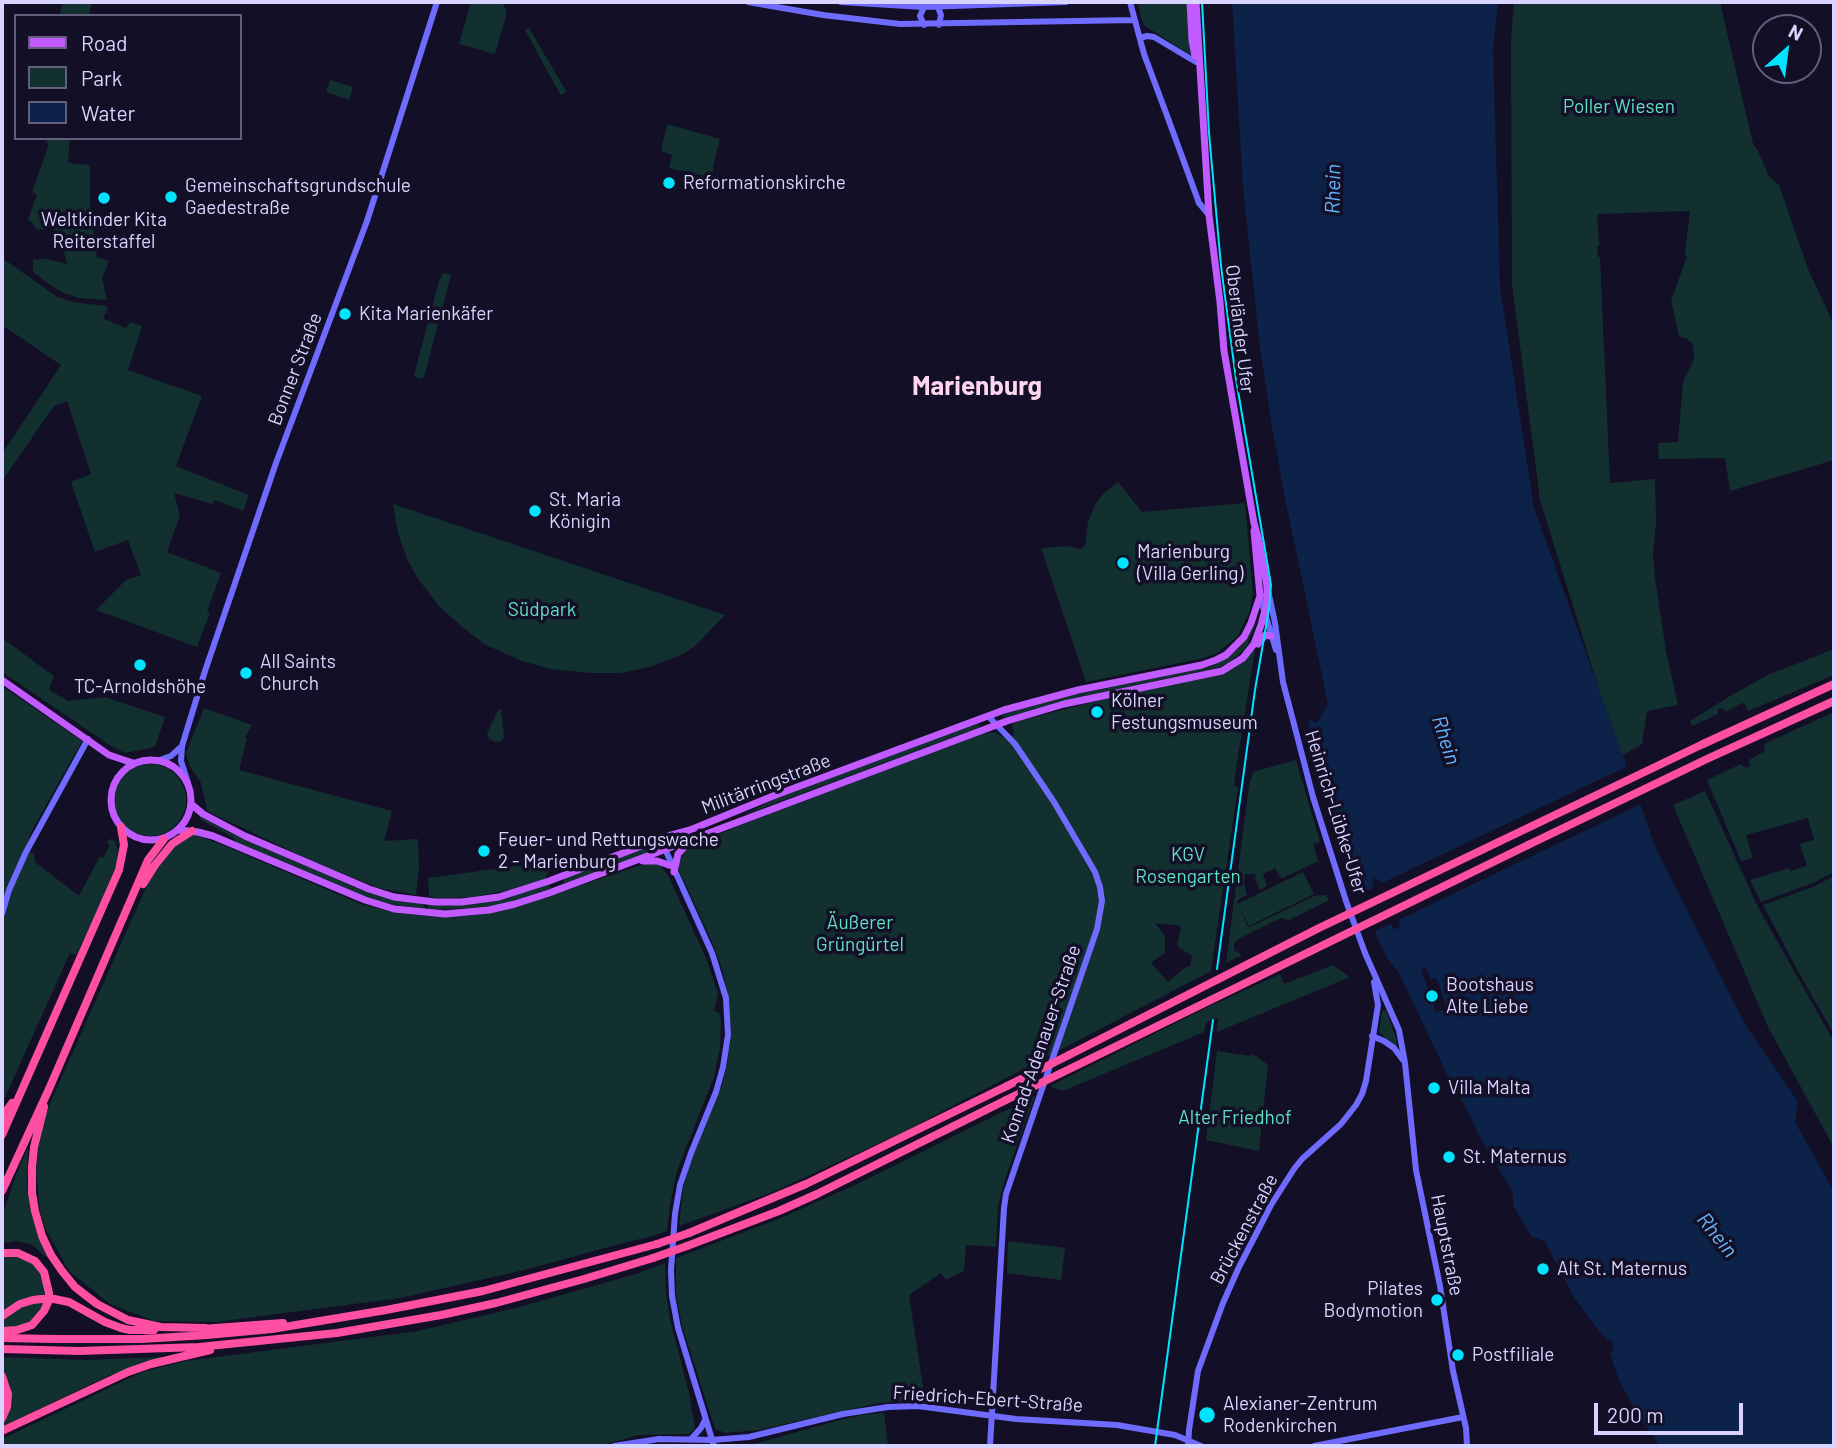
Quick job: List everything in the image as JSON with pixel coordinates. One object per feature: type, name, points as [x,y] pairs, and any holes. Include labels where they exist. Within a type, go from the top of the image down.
[{"type":"highway","points":[[2,1338],[100,1340],[174,1337],[304,1324],[483,1291],[689,1233],[806,1184],[1319,928],[1834,684]]},
{"type":"highway","points":[[3,1349],[138,1350],[327,1334],[442,1315],[546,1289],[687,1246],[817,1194],[1349,931],[1834,701]]},
{"type":"highway","points":[[2,1135],[122,862],[124,845],[121,827]]},
{"type":"highway","points":[[133,897],[172,844],[192,831]]},
{"type":"highway","points":[[2,1198],[3,1188],[148,860],[164,838]]},
{"type":"highway","points":[[2,1117],[22,1086]]},
{"type":"highway","points":[[49,1089],[34,1147],[32,1181],[38,1223],[56,1262],[83,1294],[120,1317],[148,1325],[205,1328]]},
{"type":"highway","points":[[2,1253],[18,1253],[35,1261],[44,1272],[50,1293],[44,1311],[32,1325],[18,1330],[2,1331]]},
{"type":"highway","points":[[2,1316],[20,1304],[54,1299],[69,1302],[105,1322],[131,1330],[268,1323],[304,1324]]},
{"type":"highway","points":[[2,1431],[128,1372],[233,1344]]},
{"type":"highway","points":[[2,1376],[8,1394],[7,1407],[2,1418]]},
{"type":"main road","name":"Bonner Straße","points":[[188,783],[181,761],[182,747],[260,508],[367,220],[437,2]]},
{"type":"main road","points":[[748,2],[900,24],[1135,20]]},
{"type":"main road","points":[[841,2],[924,7],[1066,2]]},
{"type":"main road","points":[[1130,2],[1140,38],[1199,203],[1209,215]]},
{"type":"main road","name":"Oberländer Ufer","points":[[1190,2],[1192,40],[1200,73]]},
{"type":"main road","name":"Oberländer Ufer","points":[[1196,2],[1209,215],[1224,351],[1267,586]]},
{"type":"main road","points":[[924,7],[920,16],[924,25]]},
{"type":"main road","points":[[938,7],[941,15],[939,24]]},
{"type":"main road","points":[[1140,38],[1154,37],[1196,62]]},
{"type":"main road","name":"Militärringstraße","points":[[178,830],[213,836],[365,900],[394,909],[428,913],[466,913],[508,906],[635,861],[773,796],[988,716],[1078,690],[1216,660],[1244,637],[1260,596],[1254,523]]},
{"type":"main road","points":[[1249,651],[1264,612],[1267,586]]},
{"type":"main road","name":"Heinrich-Lübke-Ufer","points":[[1267,586],[1290,713],[1312,797],[1372,972]]},
{"type":"main road","name":"Heinrich-Lübke-Ufer","points":[[1260,596],[1279,658]]},
{"type":"main road","name":"Militärringstraße","points":[[191,804],[214,821],[309,864],[394,897],[462,902],[499,897],[550,881],[668,836],[691,834],[997,725],[1064,704],[1222,671],[1257,645],[1262,637],[1268,634],[1271,636]]},
{"type":"main road","points":[[2,680],[109,755],[116,765],[117,778]]},
{"type":"main road","name":"Konrad-Adenauer-Straße","points":[[988,716],[1015,744],[1080,846],[1097,878],[1102,901],[1097,929],[1006,1194],[990,1446]]},
{"type":"main road","points":[[2,914],[9,890],[26,852],[88,739]]},
{"type":"main road","points":[[157,761],[171,756],[182,747]]},
{"type":"main road","points":[[109,755],[134,763]]},
{"type":"main road","points":[[144,760],[157,761],[176,770],[188,783],[191,804],[187,819],[178,830],[164,838],[149,841],[130,835],[121,827],[114,817],[110,802],[111,791],[124,769],[144,760]]},
{"type":"main road","points":[[673,869],[678,854],[691,834]]},
{"type":"main road","points":[[649,843],[655,843],[664,849],[712,953],[723,986],[727,1018],[722,1074],[682,1176],[676,1204],[671,1270],[680,1336],[713,1443]]},
{"type":"main road","points":[[635,861],[657,860],[673,869]]},
{"type":"main road","name":"Brückenstraße","points":[[1189,1443],[1198,1371],[1239,1267],[1271,1205],[1294,1169],[1341,1124],[1356,1105],[1366,1081],[1378,1005],[1372,972]]},
{"type":"main road","name":"Hauptstraße","points":[[1372,972],[1399,1030],[1416,1166],[1466,1428],[1467,1446]]},
{"type":"main road","points":[[1372,1036],[1394,1048],[1405,1063]]},
{"type":"main road","name":"Friedrich-Ebert-Straße","points":[[614,1446],[645,1440],[691,1439],[727,1443],[843,1414],[888,1407],[918,1406],[1016,1419],[1098,1423],[1154,1431],[1201,1446]]},
{"type":"main road","points":[[1314,1446],[1463,1417]]},
{"type":"main road","points":[[691,1439],[705,1420]]},
{"type":"green space","points":[[62,2],[92,2],[89,14],[60,14]]},
{"type":"green space","points":[[471,2],[502,2],[506,9],[495,54],[459,44]]},
{"type":"green space","points":[[1138,2],[1187,2],[1191,55],[1145,26]]},
{"type":"green space","name":"Poller Wiesen","points":[[1514,2],[1720,2],[1753,144],[1769,176],[1779,185],[1808,269],[1834,325],[1834,460],[1730,491],[1725,458],[1659,459],[1658,443],[1678,442],[1683,382],[1694,359],[1693,344],[1679,336],[1671,300],[1687,257],[1685,253],[1690,211],[1597,214],[1610,483],[1655,479],[1655,578],[1666,651],[1678,705],[1647,711],[1642,744],[1620,757],[1540,500],[1512,284],[1511,41]]},
{"type":"green space","points":[[529,28],[566,91],[564,94],[560,94],[525,30]]},
{"type":"green space","points":[[330,80],[353,87],[349,100],[326,92]]},
{"type":"green space","points":[[667,124],[720,139],[713,166],[714,178],[669,168],[672,155],[661,151]]},
{"type":"green space","points":[[70,140],[68,163],[90,165],[90,210],[97,257],[109,261],[102,278],[107,300],[66,294],[33,272],[33,259],[41,258],[67,264],[63,248],[53,229],[49,225],[44,230],[36,229],[28,219],[37,195],[32,192],[49,144],[46,142]]},
{"type":"green space","points":[[2,258],[56,296],[72,302],[106,306],[108,308],[103,318],[126,328],[130,322],[142,326],[128,370],[202,396],[176,466],[249,495],[243,511],[215,500],[212,504],[174,493],[180,515],[167,552],[221,573],[197,647],[96,610],[126,580],[141,575],[128,540],[95,552],[71,482],[91,474],[67,401],[54,406],[2,481],[2,454],[61,365],[2,325]]},
{"type":"green space","points":[[443,273],[451,275],[424,377],[418,379],[414,375]]},
{"type":"green space","points":[[1118,482],[1142,512],[1245,503],[1253,592],[1250,611],[1237,637],[1217,653],[1086,682],[1041,548],[1082,548],[1096,503]]},
{"type":"green space","name":"Südpark","points":[[393,504],[725,615],[695,646],[681,655],[650,667],[621,673],[591,673],[550,669],[522,661],[486,645],[439,606],[407,559],[398,533]]},
{"type":"green space","points":[[1258,613],[1249,643],[1244,650],[1229,663],[1217,668],[1066,700],[1006,718],[1001,715],[1058,698],[1210,667],[1240,647]]},
{"type":"green space","points":[[2,638],[54,676],[49,690],[68,701],[105,697],[165,717],[155,747],[125,753],[2,672]]},
{"type":"green space","points":[[1834,649],[1834,675],[1748,711],[1742,703],[1726,712],[1720,708],[1718,714],[1692,726],[1690,721],[1768,675]]},
{"type":"green space","name":"Äußerer Grüngürtel","points":[[1255,650],[1235,775],[1234,786],[1238,787],[1211,971],[901,1133],[773,1192],[679,1226],[689,1166],[722,1085],[731,1036],[729,1000],[722,968],[679,870],[679,862],[687,848],[738,826],[982,734],[995,732],[1004,738],[1014,735],[1012,725],[1018,721],[1109,698],[1221,675],[1237,666]],"holes":[[[1155,923],[1181,926],[1177,946],[1192,956],[1190,966],[1168,982],[1151,963],[1165,953],[1165,936]]]},
{"type":"green space","points":[[2,686],[82,741],[31,832],[28,843],[31,853],[34,853],[35,862],[79,896],[100,856],[103,858],[110,845],[108,840],[115,841],[118,851],[116,866],[94,917],[76,955],[70,953],[2,1104]]},
{"type":"green space","points":[[204,708],[252,725],[245,737],[247,739],[239,770],[392,811],[384,841],[418,839],[416,895],[379,888],[312,861],[207,811],[201,783],[189,765],[186,753]]},
{"type":"green space","points":[[499,709],[504,737],[495,742],[489,739],[487,733]]},
{"type":"green space","points":[[1834,712],[1834,872],[1813,883],[1761,902],[1750,880],[1789,868],[1790,871],[1807,866],[1800,844],[1814,840],[1808,818],[1746,835],[1753,858],[1741,861],[1707,780],[1741,764],[1748,767],[1749,760],[1765,751],[1764,744]]},
{"type":"green space","points":[[978,723],[980,727],[741,816],[777,798]]},
{"type":"green space","points":[[1296,760],[1320,842],[1313,844],[1318,861],[1283,878],[1275,868],[1263,874],[1267,886],[1260,890],[1255,879],[1256,874],[1245,874],[1247,895],[1238,900],[1237,904],[1303,872],[1314,894],[1249,926],[1239,907],[1248,927],[1314,896],[1326,895],[1329,900],[1289,920],[1281,918],[1238,939],[1234,950],[1242,955],[1226,963],[1253,772]]},
{"type":"green space","points":[[150,764],[170,770],[180,780],[186,800],[180,820],[170,830],[150,836],[130,830],[120,820],[114,800],[120,780],[130,770]]},
{"type":"green space","points":[[1705,791],[1758,907],[1834,1042],[1834,1145],[1768,1027],[1673,805]]},
{"type":"green space","points":[[200,816],[230,833],[361,890],[423,904],[426,909],[386,904],[371,899],[236,843],[234,838],[199,819]]},
{"type":"green space","points":[[188,835],[197,835],[225,846],[361,904],[395,913],[437,917],[475,915],[514,908],[641,865],[659,864],[668,875],[706,958],[718,993],[714,1011],[719,1013],[721,1020],[720,1048],[714,1077],[677,1171],[667,1231],[524,1270],[400,1298],[216,1322],[154,1321],[110,1304],[69,1271],[45,1228],[40,1211],[36,1172],[40,1131],[148,883],[174,844]]},
{"type":"green space","points":[[655,846],[655,850],[568,882],[563,881],[564,878]]},
{"type":"green space","points":[[547,862],[549,871],[545,879],[505,891],[471,897],[429,896],[428,878]]},
{"type":"green space","points":[[1834,876],[1834,1034],[1763,905]]},
{"type":"green space","points":[[549,884],[551,888],[508,903],[485,907],[429,910],[427,904],[503,899]]},
{"type":"green space","points":[[1333,965],[1350,977],[1217,1032],[1218,1018],[1206,1022],[1204,1032],[1063,1091],[1050,1086],[1280,974],[1284,984]]},
{"type":"green space","points":[[1383,1010],[1386,1010],[1397,1041],[1396,1047],[1379,1032]]},
{"type":"green space","name":"Alter Friedhof","points":[[1217,1051],[1250,1056],[1253,1054],[1268,1065],[1259,1151],[1206,1140]]},
{"type":"green space","points":[[1035,1096],[998,1206],[996,1247],[966,1245],[964,1271],[946,1280],[941,1273],[909,1295],[925,1400],[879,1403],[759,1430],[726,1433],[715,1429],[682,1326],[676,1295],[676,1258],[783,1217],[855,1185]]},
{"type":"green space","points":[[28,1147],[27,1187],[37,1233],[49,1257],[31,1244],[16,1241],[2,1243],[2,1216]]},
{"type":"green space","points":[[1008,1241],[1065,1248],[1061,1280],[1007,1273]]},
{"type":"green space","points":[[2,1256],[20,1257],[31,1262],[44,1279],[46,1296],[2,1312]]},
{"type":"green space","points":[[665,1263],[670,1319],[695,1428],[689,1434],[638,1435],[600,1446],[2,1446],[2,1439],[142,1372],[186,1361],[418,1331],[519,1307],[636,1274]]},
{"type":"green space","points":[[45,1302],[34,1320],[17,1327],[2,1327],[2,1320],[17,1309]]},
{"type":"green space","points":[[2,1357],[85,1360],[161,1357],[108,1376],[2,1427],[11,1402],[10,1384],[2,1370]]},
{"type":"green space","points":[[884,1413],[888,1446],[737,1446],[758,1443],[861,1415]]},
{"type":"water","name":"Rhein","points":[[1232,2],[1498,2],[1493,49],[1500,287],[1534,508],[1657,851],[1745,1024],[1798,1102],[1795,1122],[1834,1192],[1834,1446],[1660,1446],[1639,1417],[1618,1378],[1610,1353],[1614,1349],[1612,1341],[1599,1331],[1573,1296],[1545,1241],[1532,1237],[1513,1205],[1513,1193],[1453,1087],[1399,973],[1377,937],[1325,786],[1308,722],[1310,720],[1317,723],[1328,704],[1272,427],[1259,340],[1243,186]],"holes":[[[1374,878],[1380,881],[1400,923],[1399,929],[1393,928],[1372,884]]]},
{"type":"pier","points":[[1630,765],[1643,803],[1396,921],[1378,885]]},
{"type":"pier","points":[[1377,886],[1394,922],[1372,933],[1358,895]]},
{"type":"pier","points":[[1426,968],[1430,979],[1436,977],[1447,1009],[1436,1012],[1421,969]]},
{"type":"tram line","points":[[1202,2],[1209,133],[1221,266],[1236,379],[1271,585],[1217,969]]},
{"type":"tram line","points":[[1155,1446],[1213,1020]]},
{"type":"place","name":"Reformationskirche","points":[[669,183]]},
{"type":"place","name":"Gemeinschaftsgrundschule Gaedestraße","points":[[171,197]]},
{"type":"place","name":"Weltkinder Kita Reiterstaffel","points":[[104,198]]},
{"type":"place","name":"Kita Marienkäfer","points":[[345,314]]},
{"type":"place","name":"St. Maria Königin","points":[[535,511]]},
{"type":"place","name":"Marienburg (Villa Gerling)","points":[[1123,563]]},
{"type":"place","name":"TC-Arnoldshöhe","points":[[140,665]]},
{"type":"place","name":"All Saints Church","points":[[246,673]]},
{"type":"place","name":"Kölner Festungsmuseum","points":[[1097,712]]},
{"type":"place","name":"Feuer- und Rettungswache 2 - Marienburg","points":[[484,851]]},
{"type":"place","name":"Bootshaus Alte Liebe","points":[[1432,996]]},
{"type":"place","name":"Villa Malta","points":[[1434,1088]]},
{"type":"place","name":"St. Maternus","points":[[1449,1157]]},
{"type":"place","name":"Alt St. Maternus","points":[[1543,1269]]},
{"type":"place","name":"Pilates Bodymotion","points":[[1437,1300]]},
{"type":"place","name":"Postfiliale","points":[[1458,1355]]},
{"type":"place","name":"Alexianer-Zentrum Rodenkirchen","points":[[1207,1415]]},
{"type":"district","name":"Marienburg","points":[[977,386]]},
{"type":"park label","name":"KGV Rosengarten","points":[[1188,866]]}]
